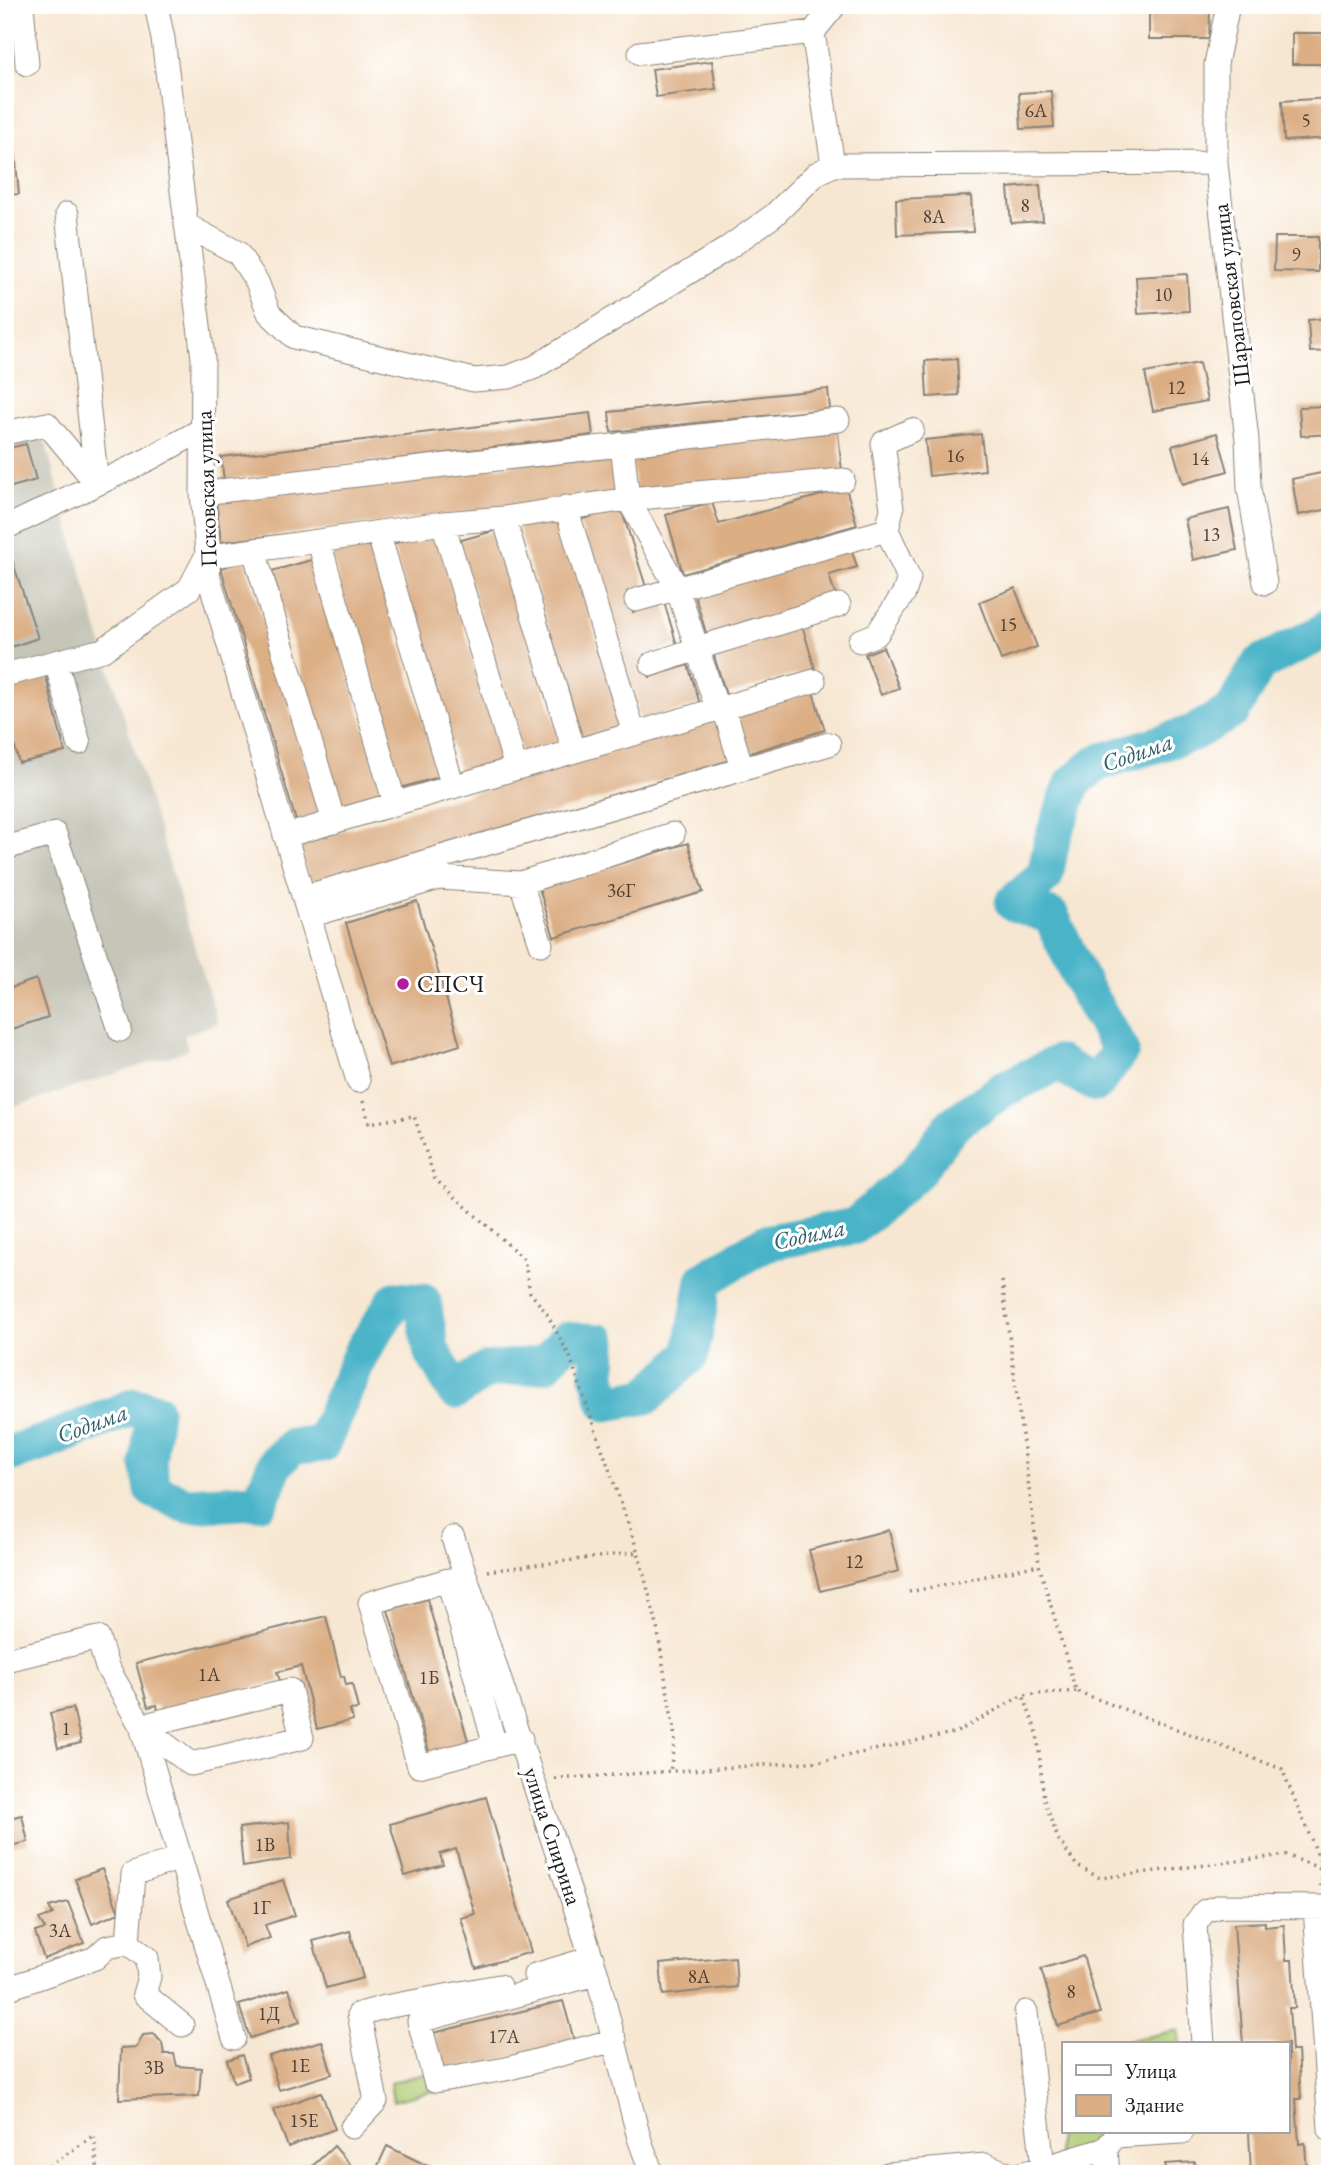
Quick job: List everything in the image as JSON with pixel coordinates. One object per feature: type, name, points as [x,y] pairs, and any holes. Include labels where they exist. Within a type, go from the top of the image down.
[{"type":"street","points":[[22,5],[27,64]]},
{"type":"street","name":"Псковская улица","points":[[156,5],[163,39],[204,358],[202,493],[205,557],[358,1081]]},
{"type":"street","points":[[640,53],[813,32],[835,5]]},
{"type":"street","name":"Шараповская улица","points":[[1228,5],[1216,64],[1216,163],[1247,440],[1249,488],[1265,583]]},
{"type":"street","points":[[813,32],[833,165]]},
{"type":"street","points":[[186,225],[238,253],[257,282],[269,313],[294,337],[474,380],[509,377],[535,367],[725,250],[773,216],[816,174],[833,165],[1216,163]]},
{"type":"street","points":[[67,214],[97,484]]},
{"type":"street","points":[[202,493],[838,420]]},
{"type":"street","points":[[5,433],[47,424],[97,484]]},
{"type":"street","points":[[5,528],[149,459],[204,429]]},
{"type":"street","points":[[860,641],[877,634],[904,593],[908,578],[887,530],[892,509],[883,443],[912,430]]},
{"type":"street","points":[[622,444],[628,499],[677,588],[714,699],[727,718],[742,769]]},
{"type":"street","points":[[8,674],[103,650],[189,589],[205,557],[443,523],[505,518],[628,499],[843,480]]},
{"type":"street","points":[[566,507],[635,734]]},
{"type":"street","points":[[505,518],[574,751]]},
{"type":"street","points":[[443,523],[516,768]]},
{"type":"street","points":[[636,600],[887,530]]},
{"type":"street","points":[[378,532],[453,787]]},
{"type":"street","points":[[319,542],[395,804]]},
{"type":"street","points":[[254,551],[334,822]]},
{"type":"street","points":[[652,664],[839,605]]},
{"type":"street","points":[[56,662],[79,743]]},
{"type":"street","points":[[285,836],[814,681]]},
{"type":"street","points":[[306,906],[829,744]]},
{"type":"street","points":[[5,848],[55,834],[120,1030]]},
{"type":"street","points":[[306,906],[439,878],[521,883],[673,834]]},
{"type":"street","points":[[521,883],[541,944]]},
{"type":"street","name":"улица Спирина","points":[[453,1538],[456,1577],[535,1780],[595,1966],[639,2138],[652,2174]]},
{"type":"street","points":[[495,1745],[456,1577],[370,1603],[419,1766],[521,1739]]},
{"type":"street","points":[[5,1660],[98,1638],[107,1667],[141,1726],[234,2038]]},
{"type":"street","points":[[290,1690],[302,1738],[191,1764],[141,1726],[290,1690]]},
{"type":"street","points":[[128,1942],[132,1874],[180,1858]]},
{"type":"street","points":[[1203,2042],[1195,1924],[1205,1911],[1221,1906],[1322,1907],[1330,2129]]},
{"type":"street","points":[[5,1986],[12,1987],[83,1963],[95,1958],[107,1947],[128,1942]]},
{"type":"street","points":[[128,1942],[147,1958],[149,1977],[144,1994],[182,2025]]},
{"type":"street","points":[[352,2127],[376,2101],[355,2039],[359,2014],[595,1966]]},
{"type":"street","points":[[595,1966],[419,2021],[435,2081],[506,2070],[615,2040]]},
{"type":"street","points":[[1026,2012],[1044,2168]]},
{"type":"street","points":[[1020,2174],[1106,2149],[1115,2136],[1148,2134]]},
{"type":"street","points":[[1106,2149],[1108,2174]]},
{"type":"street","points":[[888,2174],[986,2165],[1008,2174]]},
{"type":"path","points":[[358,1081],[369,1123],[414,1116],[435,1179],[524,1259],[530,1292],[547,1314],[570,1357],[638,1552],[656,1620],[675,1738],[670,1772]]},
{"type":"path","points":[[1002,1280],[1039,1565],[1076,1691]]},
{"type":"path","points":[[456,1577],[638,1552]]},
{"type":"path","points":[[909,1592],[1039,1565]]},
{"type":"path","points":[[535,1780],[823,1760],[944,1735],[967,1727],[1023,1695],[1076,1691],[1282,1769],[1324,1870],[1286,1855],[1100,1878],[1077,1866],[1058,1839],[1044,1800],[1037,1732],[1023,1695]]},
{"type":"path","points":[[38,2174],[94,2135],[98,2174]]},
{"type":"shaded area","points":[[42,431],[96,625],[218,1023],[184,1035],[188,1050],[5,1110],[5,439]]},
{"type":"green space","points":[[1179,2030],[1180,2042],[1121,2042]]},
{"type":"green space","points":[[1062,2066],[1062,2134],[1096,2134],[1096,2139],[1058,2157],[1058,2069]]},
{"type":"green space","points":[[428,2073],[433,2091],[393,2101],[390,2083]]},
{"type":"building","points":[[1149,12],[1210,12],[1209,39],[1149,39]]},
{"type":"building","points":[[1292,33],[1328,33],[1329,64],[1292,64]]},
{"type":"building","points":[[712,61],[716,89],[656,97],[652,69]]},
{"type":"building","points":[[5,69],[19,194],[5,195]]},
{"type":"building","points":[[1051,91],[1054,127],[1021,129],[1019,93]]},
{"type":"building","points":[[1330,98],[1330,138],[1284,141],[1282,101]]},
{"type":"building","points":[[1040,185],[1043,221],[1011,223],[1008,188]]},
{"type":"building","points":[[971,196],[973,232],[897,235],[896,199]]},
{"type":"building","points":[[1275,237],[1318,237],[1318,272],[1274,271]]},
{"type":"building","points":[[1187,274],[1189,311],[1138,314],[1136,277]]},
{"type":"building","points":[[1330,318],[1330,351],[1310,352],[1308,320]]},
{"type":"building","points":[[957,359],[959,395],[927,397],[925,361]]},
{"type":"building","points":[[1199,363],[1207,401],[1153,411],[1145,373]]},
{"type":"building","points":[[828,389],[830,409],[611,432],[609,412]]},
{"type":"building","points":[[1330,406],[1330,434],[1301,436],[1299,407]]},
{"type":"building","points":[[590,413],[593,435],[224,480],[221,457]]},
{"type":"building","points":[[838,432],[842,472],[635,491],[631,451]]},
{"type":"building","points":[[1217,433],[1228,471],[1183,484],[1172,446]]},
{"type":"building","points":[[981,434],[985,470],[929,476],[925,440]]},
{"type":"building","points":[[26,444],[36,480],[5,489],[5,449]]},
{"type":"building","points":[[613,453],[618,494],[221,542],[216,501]]},
{"type":"building","points":[[1326,472],[1330,509],[1298,515],[1292,479]]},
{"type":"building","points":[[846,488],[857,525],[683,574],[666,515],[712,502],[719,524]]},
{"type":"building","points":[[621,508],[646,587],[627,592],[633,612],[664,602],[677,645],[644,655],[650,677],[688,665],[700,704],[641,722],[579,520]]},
{"type":"building","points":[[1229,509],[1237,550],[1193,560],[1185,519]]},
{"type":"building","points":[[558,514],[623,725],[582,737],[518,526]]},
{"type":"building","points":[[497,530],[561,744],[522,756],[458,541]]},
{"type":"building","points":[[435,531],[503,760],[460,773],[392,544]]},
{"type":"building","points":[[369,539],[439,777],[400,788],[330,550]]},
{"type":"building","points":[[850,545],[857,567],[829,575],[836,597],[707,636],[694,593]]},
{"type":"building","points":[[11,557],[38,638],[5,649],[5,559]]},
{"type":"building","points":[[315,559],[384,795],[341,808],[272,571]]},
{"type":"building","points":[[245,561],[321,814],[296,821],[221,568]]},
{"type":"building","points":[[1015,588],[1037,647],[1001,660],[979,602]]},
{"type":"building","points":[[802,625],[815,669],[726,695],[713,652]]},
{"type":"building","points":[[883,647],[899,688],[881,695],[865,654]]},
{"type":"building","points":[[45,673],[65,752],[19,763],[5,709],[5,683]]},
{"type":"building","points":[[813,692],[825,730],[746,754],[735,716]]},
{"type":"building","points":[[719,720],[731,760],[310,884],[298,844]]},
{"type":"building","points":[[688,843],[703,892],[554,937],[539,888]]},
{"type":"building","name":"СПСЧ","points":[[417,901],[460,1045],[389,1067],[346,923]]},
{"type":"building","points":[[36,979],[48,1017],[5,1031],[5,990]]},
{"type":"building","points":[[889,1530],[899,1571],[820,1591],[809,1550]]},
{"type":"building","points":[[427,1599],[469,1744],[430,1755],[388,1610]]},
{"type":"building","points":[[326,1616],[341,1677],[344,1676],[346,1685],[352,1684],[358,1709],[350,1710],[353,1720],[317,1729],[301,1666],[277,1672],[280,1681],[158,1711],[157,1705],[148,1707],[136,1663]]},
{"type":"building","points":[[73,1708],[81,1743],[58,1748],[50,1713]]},
{"type":"building","points":[[486,1797],[531,1952],[476,1968],[461,1918],[475,1914],[456,1849],[440,1854],[443,1865],[405,1876],[390,1824]]},
{"type":"building","points":[[22,1815],[28,1842],[5,1847],[5,1819]]},
{"type":"building","points":[[289,1822],[291,1859],[243,1867],[239,1828]]},
{"type":"building","points":[[102,1869],[119,1913],[92,1924],[75,1879]]},
{"type":"building","points":[[283,1880],[295,1915],[265,1925],[270,1938],[245,1947],[228,1899]]},
{"type":"building","points":[[68,1902],[84,1943],[44,1959],[35,1932],[45,1929],[39,1919],[53,1914],[49,1907]]},
{"type":"building","points":[[1265,1922],[1265,1927],[1284,1925],[1286,1960],[1292,1960],[1295,2008],[1289,2008],[1292,2051],[1298,2051],[1301,2099],[1296,2099],[1299,2144],[1305,2143],[1307,2174],[1251,2174],[1249,2134],[1290,2134],[1290,2042],[1243,2042],[1234,1924]]},
{"type":"building","points":[[350,1931],[363,1978],[326,1988],[313,1941]]},
{"type":"building","points":[[1083,1956],[1100,2013],[1058,2026],[1041,1969]]},
{"type":"building","points":[[735,1957],[737,1987],[663,1995],[660,1964]]},
{"type":"building","points":[[289,1989],[300,2022],[250,2038],[239,2005]]},
{"type":"building","points":[[563,2001],[574,2040],[526,2054],[444,2072],[433,2033]]},
{"type":"building","points":[[154,2034],[162,2043],[164,2054],[174,2054],[177,2066],[201,2068],[199,2096],[119,2099],[121,2048],[137,2047],[143,2035]]},
{"type":"building","points":[[322,2041],[332,2074],[279,2090],[269,2056]]},
{"type":"building","points":[[242,2055],[249,2078],[234,2083],[227,2060]]},
{"type":"building","points":[[321,2092],[335,2129],[288,2147],[274,2110]]},
{"type":"building","points":[[334,2146],[355,2170],[350,2174],[304,2174]]},
{"type":"building","points":[[387,2146],[438,2171],[436,2174],[374,2174]]},
{"type":"building","points":[[1195,2162],[1196,2174],[1165,2174],[1165,2164]]},
{"type":"waterway","name":"Содима","points":[[5,1455],[46,1442],[135,1406],[154,1410],[148,1463],[153,1490],[186,1505],[260,1501],[276,1462],[293,1446],[322,1444],[361,1353],[395,1300],[423,1302],[431,1350],[455,1391],[487,1370],[545,1364],[566,1340],[599,1342],[598,1377],[606,1403],[647,1396],[691,1354],[704,1280],[765,1243],[855,1226],[915,1174],[953,1124],[1004,1089],[1058,1063],[1096,1084],[1121,1050],[1085,989],[1051,916],[1013,903],[1045,876],[1052,840],[1073,783],[1097,763],[1193,733],[1232,711],[1259,664],[1330,626]]},
{"type":"place","name":"СПСЧ","points":[[403,984]]}]
